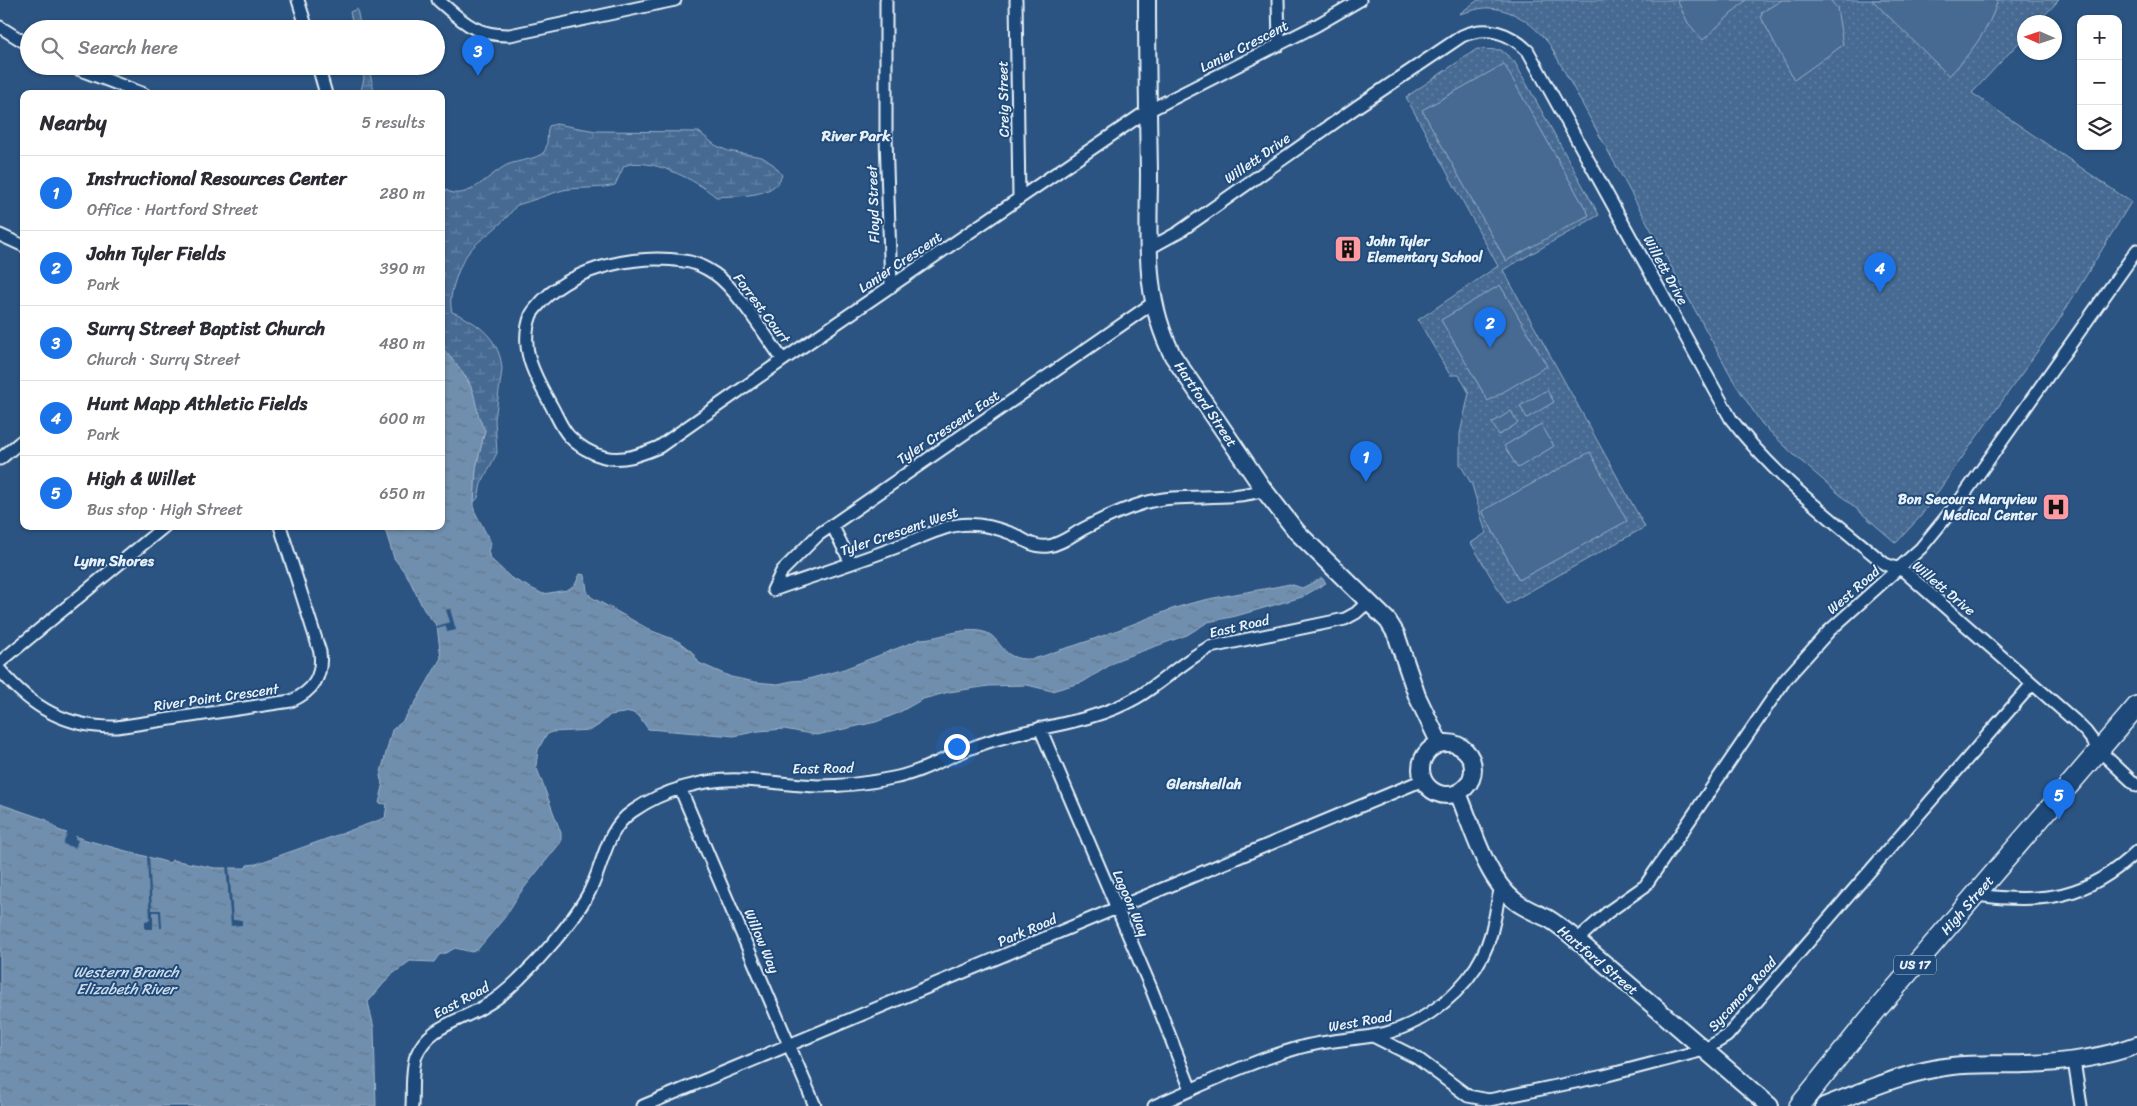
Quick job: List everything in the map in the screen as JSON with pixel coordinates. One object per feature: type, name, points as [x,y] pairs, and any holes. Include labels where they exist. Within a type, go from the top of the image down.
[{"type":"main road","name":"High Street","points":[[1799,1106],[1868,1020],[2137,706]]},
{"type":"street","points":[[298,0],[304,20]]},
{"type":"street","points":[[438,0],[468,26],[483,33],[496,35],[510,35],[675,0]]},
{"type":"street","name":"Floyd Street","points":[[886,0],[886,137],[892,287]]},
{"type":"street","name":"Creig Street","points":[[1016,0],[1020,198]]},
{"type":"street","name":"Hartford Street","points":[[1147,0],[1148,249],[1153,303],[1160,329],[1173,356],[1264,490],[1297,532],[1388,622],[1396,634],[1407,672],[1440,744]]},
{"type":"street","points":[[1278,0],[1279,45]]},
{"type":"street","name":"Lanier Crescent","points":[[530,320],[526,340],[531,368],[568,436],[591,452],[610,458],[630,457],[659,448],[783,360],[1148,110],[1279,45],[1360,0]]},
{"type":"street","points":[[0,27],[20,39]]},
{"type":"street","name":"Willett Drive","points":[[1148,249],[1179,232],[1358,106],[1462,36],[1480,30],[1501,32],[1512,37],[1528,51],[1731,419],[1746,439],[1786,481],[1885,564],[1899,569],[2032,684],[2086,732],[2099,750],[2137,786]]},
{"type":"street","points":[[94,75],[133,90]]},
{"type":"street","points":[[321,75],[325,90]]},
{"type":"street","points":[[0,235],[20,244]]},
{"type":"street","name":"West Road","points":[[1577,940],[1608,912],[1646,886],[1785,680],[1829,631],[1921,548],[1963,496],[2137,250]]},
{"type":"street","name":"Forrest Court","points":[[530,320],[532,312],[563,284],[594,269],[630,262],[683,260],[704,267],[728,285],[783,360]]},
{"type":"street","name":"Tyler Crescent East","points":[[772,590],[782,570],[806,545],[832,525],[1153,303]]},
{"type":"street","points":[[0,459],[20,442]]},
{"type":"street","name":"Tyler Crescent West","points":[[772,590],[955,525],[968,523],[1000,529],[1029,543],[1048,546],[1058,543],[1124,510],[1145,503],[1198,496],[1239,496],[1264,490]]},
{"type":"street","points":[[832,525],[851,563]]},
{"type":"street","points":[[0,662],[160,530]]},
{"type":"street","name":"River Point Crescent","points":[[0,670],[27,698],[46,710],[65,720],[100,727],[282,702],[301,697],[315,683],[321,663],[320,652],[281,530]]},
{"type":"street","name":"East Road","points":[[412,1106],[414,1065],[422,1045],[430,1034],[442,1026],[486,1006],[535,962],[587,897],[596,878],[606,845],[619,823],[634,810],[680,788],[720,780],[822,786],[892,778],[915,772],[981,744],[1015,733],[1093,715],[1123,705],[1137,698],[1196,654],[1210,647],[1225,642],[1345,619],[1369,602]]},
{"type":"street","name":"Sycamore Road","points":[[1373,1036],[1418,1058],[1468,1096],[1489,1100],[1604,1076],[1704,1050],[1727,1036],[2032,684]]},
{"type":"street","name":"Lagoon Way","points":[[1040,728],[1117,908],[1191,1090]]},
{"type":"street","points":[[1447,742],[1462,747],[1472,760],[1474,767],[1470,782],[1458,793],[1442,795],[1428,787],[1423,780],[1421,765],[1423,758],[1433,747],[1440,744],[1447,742]]},
{"type":"street","name":"Park Road","points":[[643,1106],[1423,780]]},
{"type":"street","name":"Willow Way","points":[[680,788],[815,1106]]},
{"type":"street","name":"Hartford Street","points":[[1458,793],[1481,849],[1501,888],[1525,908],[1548,919],[1577,940],[1770,1106]]},
{"type":"street","points":[[1976,895],[2030,900],[2072,892],[2109,874],[2137,851]]},
{"type":"street","name":"West Road","points":[[1154,1106],[1264,1059],[1297,1048],[1317,1043],[1373,1036],[1409,1026],[1425,1016],[1464,981],[1479,962],[1490,939],[1501,888]]},
{"type":"street","points":[[1824,1106],[1894,1080],[1951,1066],[2074,1061],[2095,1058],[2137,1045]]},
{"type":"street","points":[[2074,1061],[2081,1106]]},
{"type":"green space","points":[[1478,0],[2059,0],[2045,15],[2017,15],[2017,45],[1972,93],[2131,202],[2056,325],[1920,517],[1896,543],[1794,455],[1762,424],[1736,385],[1550,45],[1531,25],[1508,12],[1486,8],[1459,14]]},
{"type":"green space","points":[[1677,0],[1746,0],[1703,40],[1688,23]]},
{"type":"green space","points":[[1782,0],[1830,0],[1837,8],[1843,45],[1794,80],[1761,17],[1762,12]]},
{"type":"green space","points":[[1872,0],[1998,0],[1990,21],[1978,41],[1949,76]]},
{"type":"green space","points":[[357,9],[359,20],[352,20],[350,12]]},
{"type":"green space","points":[[1477,49],[1501,50],[1514,61],[1599,215],[1503,270],[1645,527],[1507,604],[1471,543],[1486,533],[1472,485],[1460,464],[1460,434],[1469,393],[1459,375],[1450,375],[1418,320],[1498,266],[1406,97]]},
{"type":"green space","points":[[1504,64],[1589,215],[1506,261],[1422,110]]},
{"type":"green space","points":[[363,75],[370,75],[374,90],[361,90]]},
{"type":"green space","points":[[556,124],[596,131],[699,132],[715,145],[728,151],[762,157],[774,165],[782,175],[778,183],[763,192],[716,197],[697,184],[672,171],[646,164],[624,166],[615,185],[563,190],[517,205],[498,226],[470,250],[460,268],[454,285],[451,300],[452,312],[471,321],[493,341],[501,359],[502,370],[495,419],[497,453],[481,484],[478,498],[474,502],[476,468],[485,430],[479,421],[468,380],[445,351],[445,189],[449,192],[458,193],[467,191],[507,165],[541,155],[546,146],[549,126]]},
{"type":"green space","points":[[1500,285],[1547,366],[1488,401],[1441,320]]},
{"type":"green space","points":[[1547,390],[1554,402],[1527,418],[1520,406]]},
{"type":"green space","points":[[1511,411],[1518,423],[1499,435],[1492,423]]},
{"type":"green space","points":[[1541,424],[1554,446],[1518,468],[1504,446]]},
{"type":"green space","points":[[1590,452],[1627,521],[1519,580],[1482,511]]},
{"type":"water","name":"Western Branch Elizabeth River","points":[[445,351],[467,380],[473,392],[479,416],[485,430],[476,468],[474,510],[491,543],[488,551],[490,558],[511,578],[543,594],[567,590],[575,585],[580,574],[585,575],[587,591],[591,597],[652,631],[678,641],[692,652],[699,663],[731,677],[778,684],[805,680],[844,669],[921,639],[968,630],[984,632],[995,639],[1007,653],[1021,659],[1031,659],[1089,641],[1189,604],[1290,584],[1302,588],[1322,578],[1326,583],[1302,597],[1208,622],[1187,635],[1120,659],[1083,682],[1052,691],[1027,685],[989,686],[949,692],[923,699],[898,713],[876,722],[817,735],[784,729],[734,736],[648,729],[639,716],[631,712],[610,715],[591,730],[552,732],[546,735],[538,750],[536,766],[561,833],[561,842],[520,893],[505,917],[478,949],[472,952],[455,948],[439,955],[434,962],[410,961],[390,976],[368,1002],[374,1028],[376,1106],[0,1106],[0,804],[47,820],[58,830],[86,840],[170,863],[172,860],[215,868],[246,868],[247,865],[256,864],[385,818],[387,804],[379,803],[383,787],[380,776],[392,730],[402,722],[417,700],[441,658],[437,626],[424,610],[408,577],[394,558],[385,530],[445,530]]},
{"type":"pier","points":[[450,609],[456,630],[447,632],[446,626],[435,629],[434,627],[450,622],[446,610]]},
{"type":"pier","points":[[68,831],[76,834],[75,839],[78,840],[75,848],[63,844]]},
{"type":"pier","points":[[147,854],[149,855],[152,910],[161,910],[162,928],[160,928],[159,912],[153,912],[153,929],[145,929],[145,921],[150,920]]},
{"type":"pier","points":[[226,865],[229,866],[233,920],[242,920],[242,925],[231,926]]},
{"type":"place","name":"Surry Street Baptist Church","points":[[478,76]]},
{"type":"place","name":"John Tyler Elementary School","points":[[1348,249]]},
{"type":"place","name":"Hunt Mapp Athletic Fields","points":[[1880,293]]},
{"type":"place","name":"John Tyler Fields","points":[[1490,348]]},
{"type":"place","name":"Instructional Resources Center","points":[[1366,482]]},
{"type":"place","name":"Bon Secours Maryview Medical Center","points":[[2056,507]]},
{"type":"place","name":"High & Willet","points":[[2059,820]]},
{"type":"district","name":"River Park","points":[[856,136]]},
{"type":"district","name":"Lynn Shores","points":[[114,561]]},
{"type":"district","name":"Glenshellah","points":[[1204,784]]}]
